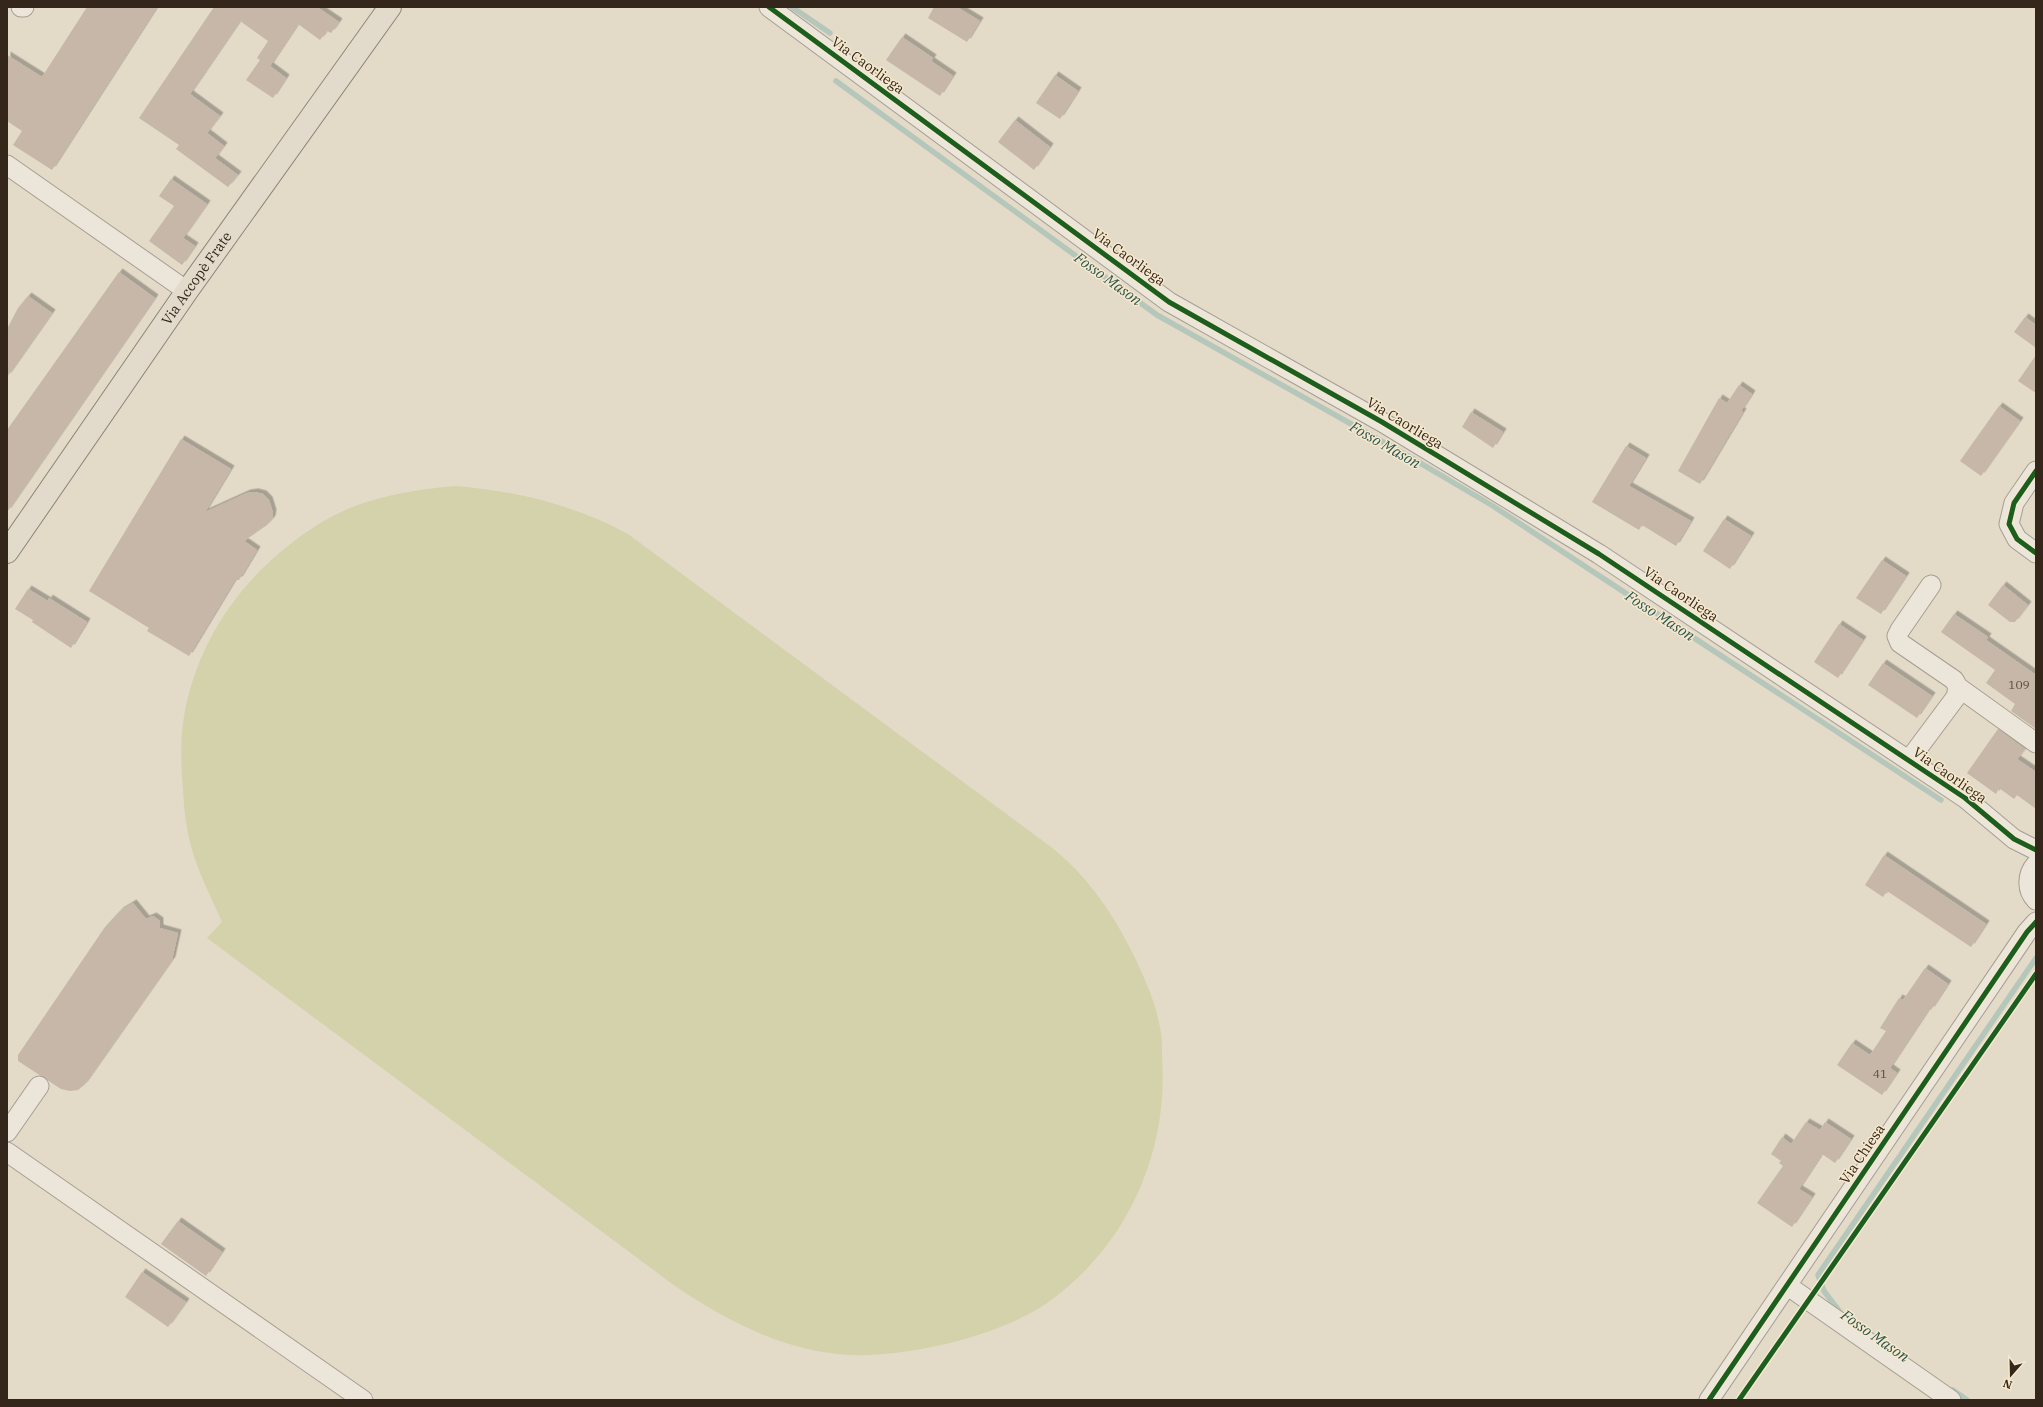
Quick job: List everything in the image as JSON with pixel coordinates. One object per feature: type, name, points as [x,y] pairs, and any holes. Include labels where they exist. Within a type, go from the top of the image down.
[{"type":"main road","name":"Via Accopè Frate","points":[[7,552],[187,291],[390,7]]},
{"type":"street","name":"Via Caorliega","points":[[769,7],[1170,302],[1382,422],[1599,554],[1910,760],[1965,798],[2014,840],[2033,868]]},
{"type":"street","points":[[7,165],[187,291]]},
{"type":"street","points":[[2036,471],[2014,503],[2009,524],[2018,539],[2036,553]]},
{"type":"street","points":[[1931,585],[1897,636],[1900,643],[1954,680],[1958,687],[2036,743]]},
{"type":"street","points":[[1910,760],[1956,697],[1958,687]]},
{"type":"street","name":"Via Caorliega","points":[[2014,840],[2036,850]]},
{"type":"street","points":[[2033,868],[2028,881],[2030,890],[2035,899]]},
{"type":"street","name":"Via Chiesa","points":[[1709,1400],[2032,927],[2035,899]]},
{"type":"street","points":[[7,1132],[40,1086]]},
{"type":"street","points":[[7,1152],[363,1400]]},
{"type":"street","points":[[1788,1286],[1951,1400]]},
{"type":"green space","points":[[455,486],[478,488],[523,496],[566,507],[628,534],[1051,847],[1078,872],[1101,900],[1111,914],[1129,946],[1150,992],[1155,1007],[1162,1040],[1162,1092],[1158,1127],[1150,1162],[1137,1194],[1120,1226],[1100,1254],[1075,1280],[1047,1303],[1027,1315],[980,1334],[926,1348],[874,1355],[826,1353],[802,1348],[756,1332],[691,1297],[671,1283],[207,938],[222,922],[201,875],[189,839],[184,803],[181,753],[184,717],[189,692],[197,667],[220,621],[251,580],[269,562],[288,546],[329,518],[355,506],[380,498]]},
{"type":"building","points":[[87,7],[157,7],[52,170],[13,145],[22,131],[7,121],[7,55],[42,77]]},
{"type":"building","points":[[214,7],[317,7],[339,22],[331,33],[327,31],[320,40],[298,24],[270,66],[286,78],[273,98],[246,80],[260,60],[257,58],[268,41],[240,21],[190,94],[220,116],[207,133],[224,146],[215,158],[238,175],[228,187],[176,149],[179,145],[139,118]]},
{"type":"building","points":[[934,7],[957,7],[980,21],[967,42],[928,18]]},
{"type":"building","points":[[902,37],[933,58],[931,61],[953,76],[940,96],[886,60]]},
{"type":"building","points":[[1055,75],[1078,91],[1060,119],[1036,103]]},
{"type":"building","points":[[1015,120],[1050,147],[1034,170],[998,142]]},
{"type":"building","points":[[171,179],[207,204],[183,238],[195,246],[182,265],[149,241],[174,206],[159,196]]},
{"type":"building","points":[[119,272],[155,298],[7,512],[7,430]]},
{"type":"building","points":[[28,296],[52,313],[7,377],[7,329],[18,308]]},
{"type":"building","points":[[2025,317],[2036,325],[2036,348],[2014,332]]},
{"type":"building","points":[[2036,355],[2036,393],[2018,381]]},
{"type":"building","points":[[1739,385],[1752,394],[1741,411],[1743,412],[1700,484],[1678,471],[1719,398],[1727,403]]},
{"type":"building","points":[[1999,406],[2020,421],[1981,476],[1960,461]]},
{"type":"building","points":[[1471,412],[1503,432],[1493,448],[1462,427]]},
{"type":"building","points":[[181,439],[231,469],[205,512],[247,493],[255,492],[263,494],[269,500],[273,513],[272,519],[267,525],[244,541],[257,550],[239,580],[235,580],[189,656],[147,631],[149,628],[89,591]]},
{"type":"building","points":[[1626,446],[1646,458],[1629,486],[1691,521],[1676,546],[1642,525],[1639,530],[1592,502]]},
{"type":"building","points":[[1724,519],[1751,536],[1730,569],[1703,551]]},
{"type":"building","points":[[1882,560],[1906,576],[1881,614],[1856,598]]},
{"type":"building","points":[[2003,585],[2028,605],[2015,622],[2010,622],[1988,605]]},
{"type":"building","points":[[28,589],[48,601],[49,598],[87,622],[71,648],[32,622],[33,620],[15,609]]},
{"type":"building","points":[[1954,614],[1988,637],[1986,640],[2036,675],[2036,729],[2011,711],[2015,704],[1986,683],[1995,670],[1941,632]]},
{"type":"building","points":[[1839,624],[1863,640],[1838,678],[1814,662]]},
{"type":"building","points":[[1883,663],[1932,696],[1917,718],[1868,685]]},
{"type":"building","points":[[1998,729],[2025,749],[2017,759],[2036,772],[2036,809],[2017,795],[2014,799],[1999,788],[1996,794],[1967,773]]},
{"type":"building","points":[[1884,855],[1986,924],[1971,947],[1887,891],[1883,897],[1865,885]]},
{"type":"building","points":[[133,903],[146,919],[153,916],[160,921],[160,928],[178,933],[172,960],[84,1085],[78,1090],[70,1091],[61,1089],[18,1061],[18,1055],[105,927],[120,911]]},
{"type":"building","points":[[1925,968],[1948,984],[1931,1010],[1929,1009],[1890,1068],[1897,1073],[1882,1095],[1837,1065],[1852,1043],[1870,1055],[1886,1031],[1880,1028],[1899,998],[1903,1000]]},
{"type":"building","points":[[1806,1122],[1820,1130],[1825,1122],[1851,1139],[1835,1163],[1822,1154],[1799,1189],[1812,1197],[1792,1227],[1757,1203],[1783,1166],[1779,1163],[1781,1161],[1771,1154],[1782,1137],[1791,1144]]},
{"type":"building","points":[[178,1221],[222,1252],[206,1276],[161,1244]]},
{"type":"building","points":[[142,1272],[186,1302],[168,1327],[125,1297]]},
{"type":"waterway","name":"Fosso Mason","points":[[792,7],[830,33]]},
{"type":"waterway","name":"Fosso Mason","points":[[836,81],[1157,315],[1410,457],[1493,506],[1941,800]]},
{"type":"waterway","name":"Fosso Mason","points":[[1840,1312],[1824,1291],[1818,1275],[2036,958]]},
{"type":"waterway","name":"Fosso Mason","points":[[1953,1390],[1967,1400]]},
{"type":"cycle path","points":[[769,7],[1169,302],[1382,422],[1599,554],[1965,798],[2014,839],[2036,850]]},
{"type":"cycle path","points":[[2036,471],[2014,503],[2009,524],[2017,539],[2036,553]]},
{"type":"cycle path","points":[[1709,1400],[2027,932],[2036,922]]},
{"type":"cycle path","points":[[1739,1400],[2036,974]]}]
